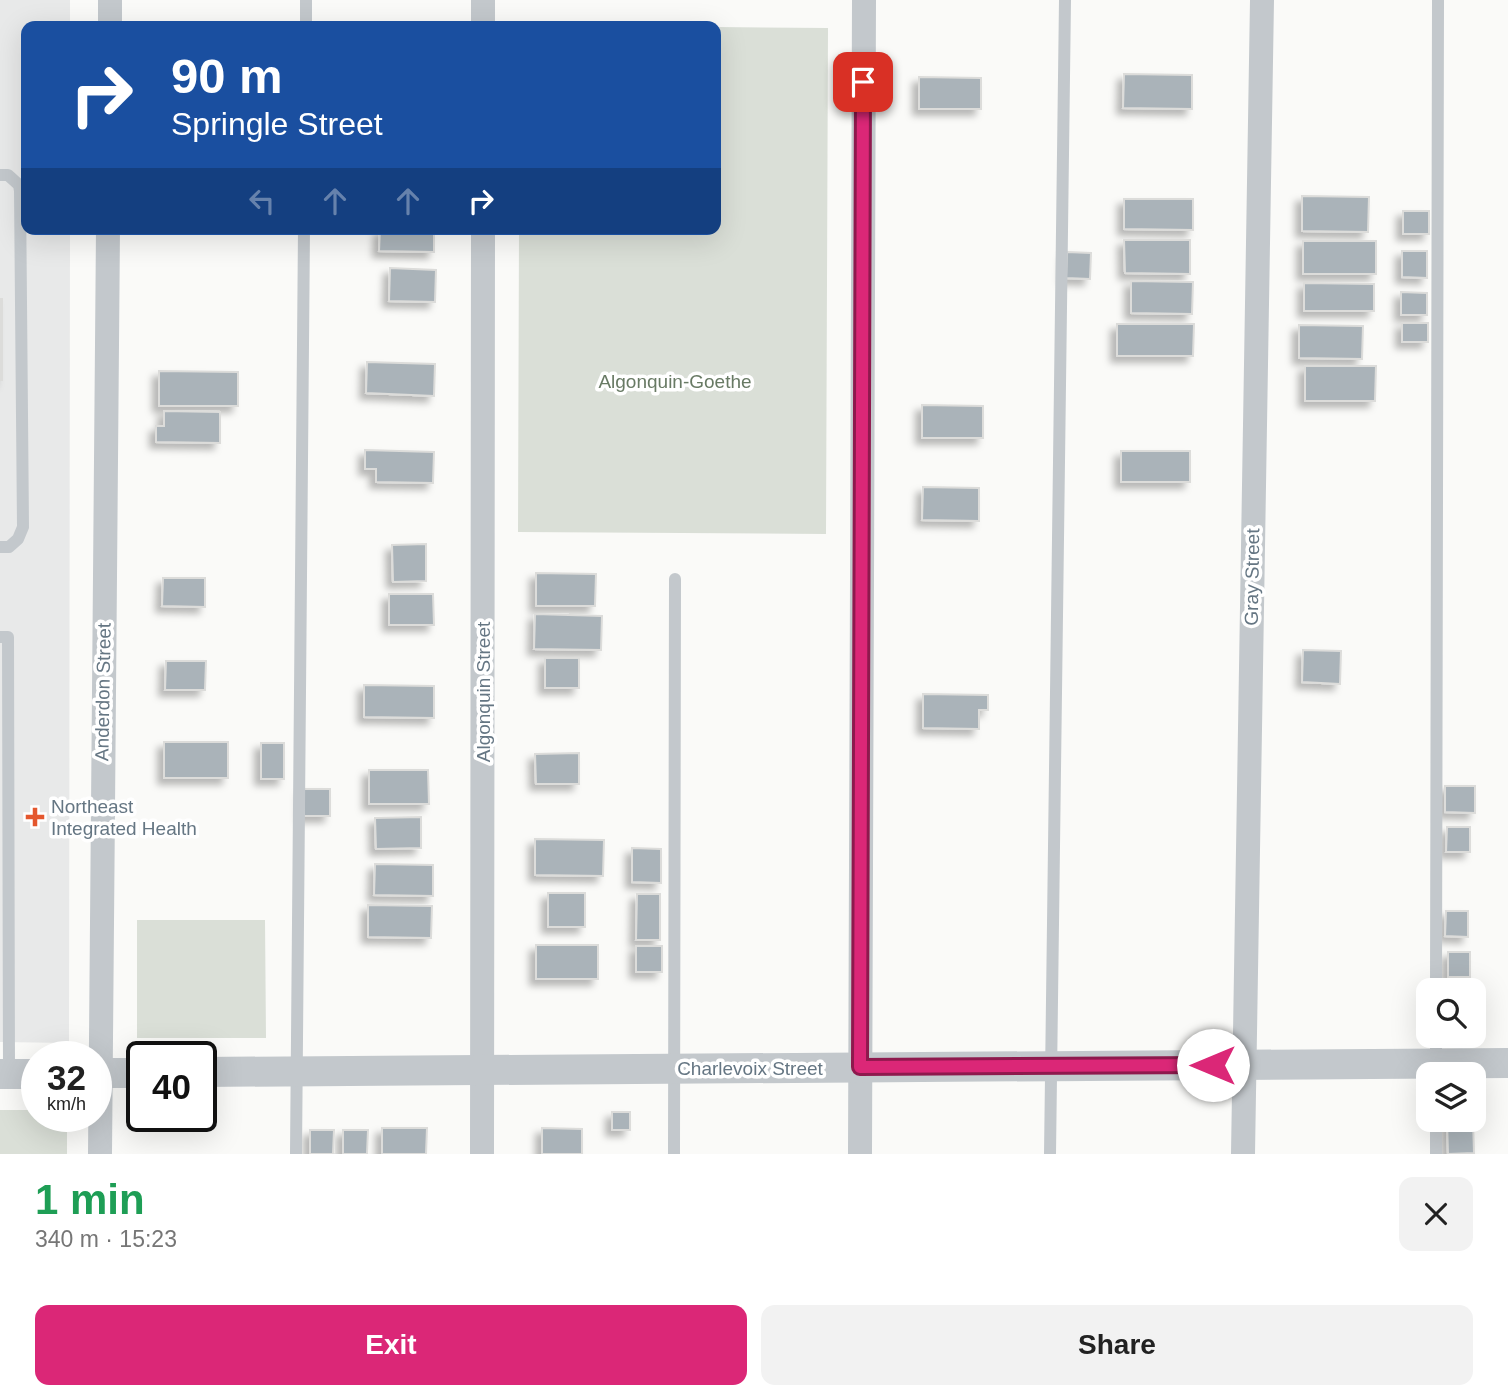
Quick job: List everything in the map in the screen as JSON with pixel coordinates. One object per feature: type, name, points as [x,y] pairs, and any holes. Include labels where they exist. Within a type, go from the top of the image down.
[{"type":"street","points":[[110,0],[110,21]]},
{"type":"street","points":[[483,0],[483,21]]},
{"type":"street","points":[[860,1154],[864,0]]},
{"type":"street","name":"Gray Street","points":[[1243,1154],[1262,0]]},
{"type":"street","name":"Anderdon Street","points":[[98,1041],[108,235]]},
{"type":"street","name":"Algonquin Street","points":[[482,1154],[483,235]]},
{"type":"street","name":"Charlevoix Street","points":[[217,1072],[1244,1066],[1436,1058],[1508,1063]]},
{"type":"street","name":"Anderdon Street","points":[[99,1132],[100,1154]]},
{"type":"lane","points":[[306,0],[306,21]]},
{"type":"lane","points":[[1050,1154],[1065,0]]},
{"type":"lane","points":[[1436,978],[1438,0]]},
{"type":"lane","points":[[0,175],[8,175],[19,185],[20,191],[23,527],[18,539],[9,547],[0,547]]},
{"type":"lane","points":[[296,1154],[304,235]]},
{"type":"lane","points":[[674,1154],[675,579]]},
{"type":"lane","points":[[0,637],[8,638],[15,1074]]},
{"type":"lane","points":[[1436,1132],[1436,1154]]},
{"type":"shaded area","points":[[0,0],[70,0],[70,21],[21,21],[21,235],[70,235],[69,1041],[0,1042]]},
{"type":"green space","name":"Algonquin-Goethe","points":[[721,27],[828,28],[826,534],[518,532],[519,235],[721,235]]},
{"type":"green space","points":[[137,920],[265,920],[266,1038],[137,1038]]},
{"type":"green space","points":[[0,1110],[21,1110],[21,1132],[67,1132],[67,1154],[0,1154]]},
{"type":"building","points":[[1124,74],[1192,75],[1192,109],[1123,108]]},
{"type":"building","points":[[919,77],[981,78],[981,109],[919,109]]},
{"type":"building","points":[[1302,196],[1369,197],[1368,232],[1302,231]]},
{"type":"building","points":[[1124,199],[1193,199],[1193,230],[1124,229]]},
{"type":"building","points":[[1403,211],[1429,211],[1429,234],[1403,234]]},
{"type":"building","points":[[380,235],[434,235],[434,252],[379,251]]},
{"type":"building","points":[[1124,240],[1190,240],[1190,274],[1125,273]]},
{"type":"building","points":[[1303,241],[1376,241],[1376,274],[1303,274]]},
{"type":"building","points":[[1402,251],[1427,251],[1427,278],[1402,277]]},
{"type":"building","points":[[1067,252],[1091,253],[1090,279],[1066,278]]},
{"type":"building","points":[[390,268],[436,270],[435,302],[389,301]]},
{"type":"building","points":[[1131,281],[1193,282],[1192,314],[1131,313]]},
{"type":"building","points":[[1304,283],[1374,284],[1374,311],[1304,311]]},
{"type":"building","points":[[1401,292],[1427,293],[1427,315],[1401,315]]},
{"type":"building","points":[[2,299],[2,380],[0,380]]},
{"type":"building","points":[[1402,323],[1428,323],[1428,342],[1402,342]]},
{"type":"building","points":[[1117,324],[1194,324],[1193,356],[1117,356]]},
{"type":"building","points":[[1299,325],[1363,326],[1362,359],[1299,358]]},
{"type":"building","points":[[367,362],[435,364],[434,396],[366,393]]},
{"type":"building","points":[[1305,366],[1376,366],[1375,401],[1305,401]]},
{"type":"building","points":[[159,371],[238,372],[238,406],[159,406]]},
{"type":"building","points":[[922,405],[983,406],[983,438],[922,438]]},
{"type":"building","points":[[164,411],[220,412],[220,443],[156,442],[156,426],[164,426]]},
{"type":"building","points":[[365,450],[434,452],[433,483],[376,482],[376,469],[365,469]]},
{"type":"building","points":[[1121,451],[1190,451],[1190,482],[1121,482]]},
{"type":"building","points":[[923,487],[979,488],[979,521],[922,520]]},
{"type":"building","points":[[426,544],[426,581],[393,582],[392,545]]},
{"type":"building","points":[[536,573],[596,574],[595,606],[536,606]]},
{"type":"building","points":[[163,578],[205,578],[205,607],[162,606]]},
{"type":"building","points":[[389,594],[433,594],[434,625],[389,625]]},
{"type":"building","points":[[535,614],[602,616],[601,650],[534,649]]},
{"type":"building","points":[[1303,650],[1341,651],[1340,684],[1302,682]]},
{"type":"building","points":[[545,658],[579,658],[579,688],[545,688]]},
{"type":"building","points":[[166,661],[206,661],[205,690],[165,690]]},
{"type":"building","points":[[364,685],[434,686],[434,718],[364,717]]},
{"type":"building","points":[[923,694],[988,695],[988,710],[979,710],[979,729],[923,728]]},
{"type":"building","points":[[164,742],[228,742],[228,778],[164,778]]},
{"type":"building","points":[[261,743],[284,743],[284,779],[261,779]]},
{"type":"building","points":[[579,753],[579,784],[536,784],[535,754]]},
{"type":"building","points":[[369,770],[428,770],[429,804],[369,804]]},
{"type":"building","points":[[1445,786],[1475,786],[1475,813],[1445,812]]},
{"type":"building","points":[[304,789],[330,789],[330,816],[304,816]]},
{"type":"building","points":[[421,817],[421,848],[376,849],[375,818]]},
{"type":"building","points":[[1447,827],[1470,827],[1470,852],[1446,852]]},
{"type":"building","points":[[535,839],[604,840],[603,876],[535,875]]},
{"type":"building","points":[[632,848],[661,849],[661,883],[632,882]]},
{"type":"building","points":[[375,864],[433,865],[433,896],[374,895]]},
{"type":"building","points":[[548,893],[585,893],[585,927],[548,927]]},
{"type":"building","points":[[637,894],[660,894],[660,940],[636,940]]},
{"type":"building","points":[[368,905],[432,906],[431,938],[368,937]]},
{"type":"building","points":[[1446,911],[1468,911],[1468,937],[1445,936]]},
{"type":"building","points":[[536,945],[598,945],[598,979],[536,979]]},
{"type":"building","points":[[636,946],[662,946],[662,972],[636,972]]},
{"type":"building","points":[[1448,952],[1470,952],[1470,977],[1448,977]]},
{"type":"building","points":[[612,1112],[630,1112],[630,1130],[612,1130]]},
{"type":"building","points":[[382,1128],[427,1128],[426,1154],[382,1154]]},
{"type":"building","points":[[542,1128],[582,1129],[582,1154],[542,1154]]},
{"type":"building","points":[[310,1130],[334,1130],[333,1154],[310,1154]]},
{"type":"building","points":[[343,1130],[368,1130],[367,1154],[343,1154]]},
{"type":"building","points":[[1447,1132],[1473,1132],[1474,1153],[1448,1154]]},
{"type":"place","name":"Northeast Integrated Health","points":[[35,817]]},
{"type":"route","points":[[863,82],[860,1067],[1213,1065]]}]
